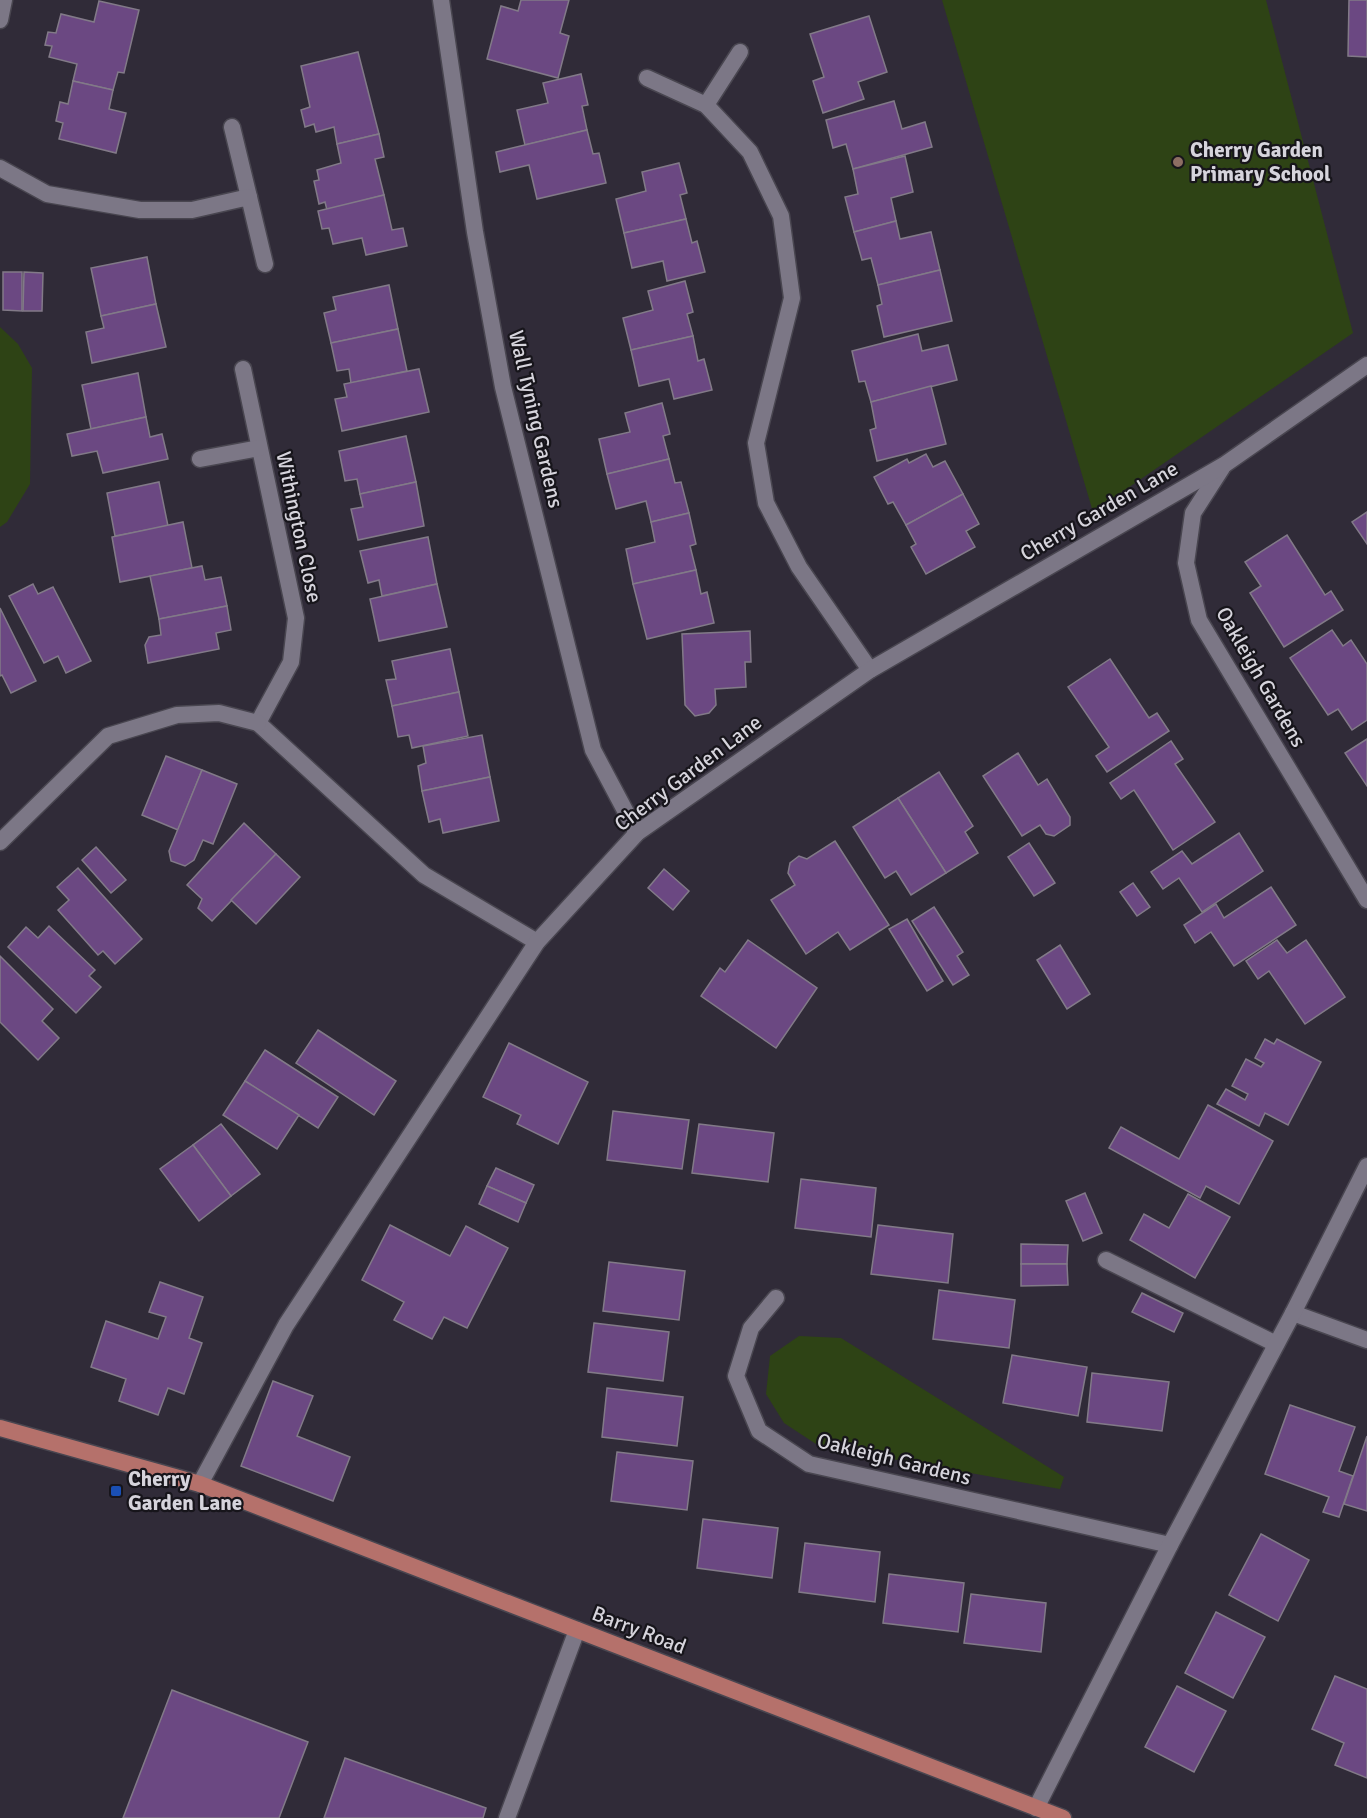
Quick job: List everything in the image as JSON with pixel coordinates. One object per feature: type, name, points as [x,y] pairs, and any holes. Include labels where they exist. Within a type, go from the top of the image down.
[{"type":"main road","name":"Barry Road","points":[[0,1428],[200,1484],[1063,1818]]},
{"type":"street","points":[[0,20],[4,0]]},
{"type":"street","name":"Wall Tyning Gardens","points":[[441,0],[475,232],[503,387],[593,750],[637,833]]},
{"type":"street","points":[[706,105],[740,52]]},
{"type":"street","points":[[647,78],[706,105],[750,152],[781,216],[792,298],[756,443],[766,503],[799,567],[870,669]]},
{"type":"street","points":[[232,127],[264,264]]},
{"type":"street","points":[[0,168],[47,194],[140,210],[192,210],[249,197]]},
{"type":"street","name":"Cherry Garden Lane","points":[[200,1484],[286,1325],[537,942],[637,833],[870,669],[1224,465],[1367,365]]},
{"type":"street","name":"Withington Close","points":[[243,369],[296,618],[291,662],[258,723]]},
{"type":"street","points":[[200,459],[260,448]]},
{"type":"street","name":"Oakleigh Gardens","points":[[1224,465],[1193,513],[1186,563],[1199,620],[1367,900]]},
{"type":"street","points":[[0,842],[108,736],[177,715],[219,714],[258,723],[424,875],[537,942]]},
{"type":"street","points":[[1036,1808],[1367,1166]]},
{"type":"street","points":[[1106,1260],[1276,1344]]},
{"type":"street","name":"Oakleigh Gardens","points":[[776,1298],[751,1328],[736,1376],[759,1431],[809,1464],[1170,1545]]},
{"type":"street","points":[[1293,1313],[1367,1340]]},
{"type":"street","points":[[507,1818],[577,1630]]},
{"type":"green space","name":"Cherry Garden Primary School","points":[[942,0],[1266,0],[1353,333],[1093,512]]},
{"type":"green space","points":[[0,327],[18,344],[32,368],[30,484],[7,522],[0,527]]},
{"type":"green space","points":[[799,1336],[841,1338],[1064,1477],[1060,1489],[819,1446],[784,1423],[766,1394],[770,1356]]},
{"type":"building","points":[[521,0],[569,0],[560,33],[569,36],[558,78],[487,59],[501,6],[518,11]]},
{"type":"building","points":[[1349,0],[1367,0],[1367,57],[1348,56]]},
{"type":"building","points":[[99,1],[139,10],[124,73],[118,72],[113,90],[73,81],[77,64],[49,57],[52,46],[45,45],[48,32],[56,33],[61,14],[94,22]]},
{"type":"building","points":[[869,16],[887,72],[858,82],[864,99],[823,113],[813,81],[824,77],[810,34]]},
{"type":"building","points":[[358,52],[379,134],[337,144],[334,127],[316,132],[314,124],[305,127],[301,110],[310,107],[301,66]]},
{"type":"building","points":[[581,74],[588,105],[582,106],[587,130],[525,145],[517,110],[548,103],[543,83]]},
{"type":"building","points":[[73,81],[113,90],[109,109],[126,113],[116,153],[59,139],[63,123],[56,121],[60,102],[68,104]]},
{"type":"building","points":[[894,101],[902,129],[925,122],[932,147],[853,169],[846,144],[833,148],[826,120]]},
{"type":"building","points":[[587,130],[593,154],[599,153],[606,183],[537,199],[529,165],[500,172],[496,152]]},
{"type":"building","points":[[379,134],[384,157],[375,159],[384,195],[327,210],[325,202],[319,204],[314,181],[319,180],[317,170],[341,163],[337,144]]},
{"type":"building","points":[[905,156],[913,192],[891,198],[896,221],[854,232],[845,197],[858,194],[853,169]]},
{"type":"building","points":[[679,163],[687,193],[680,195],[686,219],[624,233],[616,199],[646,191],[642,172]]},
{"type":"building","points":[[384,195],[392,230],[403,228],[407,246],[366,255],[362,238],[333,244],[329,228],[322,229],[318,211]]},
{"type":"building","points":[[686,219],[692,243],[697,241],[705,272],[667,281],[663,261],[632,268],[624,233]]},
{"type":"building","points":[[896,221],[900,239],[931,232],[940,270],[878,285],[871,258],[862,260],[854,232]]},
{"type":"building","points":[[147,257],[156,304],[101,316],[91,268]]},
{"type":"building","points":[[940,270],[952,321],[884,337],[877,306],[882,304],[878,285]]},
{"type":"building","points":[[3,272],[22,272],[22,311],[3,310]]},
{"type":"building","points":[[24,272],[43,273],[42,311],[23,311]]},
{"type":"building","points":[[685,281],[693,312],[687,314],[693,336],[631,350],[623,318],[653,310],[648,291]]},
{"type":"building","points":[[389,285],[398,329],[331,343],[324,313],[336,310],[333,297]]},
{"type":"building","points":[[156,304],[166,347],[92,363],[86,332],[104,328],[101,316]]},
{"type":"building","points":[[398,329],[407,371],[351,383],[349,369],[337,371],[331,343]]},
{"type":"building","points":[[918,334],[922,351],[948,345],[957,380],[871,402],[865,381],[859,382],[852,351]]},
{"type":"building","points":[[693,336],[698,361],[704,359],[712,390],[674,399],[669,379],[639,386],[631,350]]},
{"type":"building","points":[[419,369],[429,412],[342,431],[335,399],[347,397],[344,384]]},
{"type":"building","points":[[138,373],[146,417],[91,429],[82,385]]},
{"type":"building","points":[[931,386],[946,444],[877,461],[870,430],[876,428],[871,402]]},
{"type":"building","points":[[662,403],[670,434],[663,436],[669,459],[607,474],[599,439],[630,432],[625,413]]},
{"type":"building","points":[[146,417],[150,437],[162,434],[168,459],[103,473],[97,451],[72,456],[67,434]]},
{"type":"building","points":[[406,436],[416,482],[360,494],[357,479],[345,481],[339,451]]},
{"type":"building","points":[[926,454],[933,467],[945,461],[963,494],[906,525],[893,502],[888,504],[874,477],[907,459],[909,463]]},
{"type":"building","points":[[669,459],[675,483],[681,482],[689,513],[651,522],[646,501],[616,509],[607,474]]},
{"type":"building","points":[[159,482],[168,526],[115,536],[107,493]]},
{"type":"building","points":[[416,482],[424,526],[358,540],[351,509],[363,507],[360,494]]},
{"type":"building","points":[[963,494],[979,524],[966,531],[975,547],[926,574],[911,547],[916,544],[906,525]]},
{"type":"building","points":[[1367,512],[1367,544],[1352,522]]},
{"type":"building","points":[[689,513],[696,544],[690,546],[696,570],[633,584],[626,549],[655,542],[651,522]]},
{"type":"building","points":[[183,522],[192,568],[120,582],[112,537]]},
{"type":"building","points":[[1287,535],[1325,595],[1331,591],[1343,610],[1284,647],[1250,593],[1261,586],[1245,562]]},
{"type":"building","points":[[428,537],[437,584],[382,596],[379,580],[368,583],[360,551]]},
{"type":"building","points":[[202,566],[205,580],[221,577],[227,606],[159,619],[150,576]]},
{"type":"building","points":[[696,570],[701,594],[707,592],[714,623],[647,639],[633,584]]},
{"type":"building","points":[[33,584],[38,594],[53,587],[91,661],[66,673],[58,656],[44,663],[9,596]]},
{"type":"building","points":[[437,584],[447,627],[379,641],[370,599]]},
{"type":"building","points":[[227,606],[231,630],[216,633],[219,649],[148,663],[145,645],[149,637],[161,635],[159,619]]},
{"type":"building","points":[[0,608],[36,681],[11,693],[2,675],[0,676]]},
{"type":"building","points":[[1332,630],[1343,646],[1351,640],[1367,664],[1367,720],[1352,730],[1338,709],[1328,715],[1290,658]]},
{"type":"building","points":[[750,631],[751,662],[745,662],[746,687],[715,689],[716,705],[709,713],[695,716],[685,705],[682,634]]},
{"type":"building","points":[[450,649],[459,692],[392,706],[386,680],[396,679],[392,661]]},
{"type":"building","points":[[1110,659],[1149,718],[1157,713],[1169,731],[1107,772],[1096,756],[1109,747],[1068,687]]},
{"type":"building","points":[[459,692],[468,736],[412,748],[409,735],[398,737],[392,706]]},
{"type":"building","points":[[482,735],[490,777],[422,791],[418,766],[426,763],[423,746]]},
{"type":"building","points":[[1367,739],[1367,786],[1345,753]]},
{"type":"building","points":[[1171,741],[1183,759],[1175,764],[1215,822],[1173,850],[1134,790],[1121,799],[1110,783]]},
{"type":"building","points":[[1018,753],[1038,785],[1047,779],[1070,817],[1070,825],[1054,836],[1046,834],[1040,825],[1022,836],[983,776]]},
{"type":"building","points":[[166,756],[202,770],[178,830],[142,815]]},
{"type":"building","points":[[202,770],[237,784],[213,844],[203,840],[194,860],[185,866],[171,861],[169,851]]},
{"type":"building","points":[[939,772],[973,826],[965,832],[978,853],[946,873],[898,798]]},
{"type":"building","points":[[490,777],[499,821],[443,833],[440,819],[429,822],[422,791]]},
{"type":"building","points":[[898,798],[946,873],[911,895],[896,871],[885,878],[853,827]]},
{"type":"building","points":[[244,823],[276,854],[212,921],[198,908],[202,899],[187,885]]},
{"type":"building","points":[[1239,833],[1263,871],[1202,912],[1179,878],[1163,889],[1151,872],[1182,851],[1192,864]]},
{"type":"building","points":[[835,841],[889,925],[850,950],[838,932],[806,954],[771,900],[795,885],[788,873],[790,863],[799,856],[807,859]]},
{"type":"building","points":[[1029,843],[1055,883],[1034,896],[1008,857]]},
{"type":"building","points":[[96,847],[126,880],[111,893],[82,860]]},
{"type":"building","points":[[276,854],[300,877],[256,924],[231,900]]},
{"type":"building","points":[[78,868],[142,939],[115,964],[103,951],[98,955],[58,910],[69,900],[57,887]]},
{"type":"building","points":[[664,869],[689,891],[673,910],[648,888]]},
{"type":"building","points":[[1133,883],[1150,907],[1137,916],[1120,892]]},
{"type":"building","points":[[1271,887],[1296,925],[1234,966],[1211,932],[1195,943],[1184,925],[1216,904],[1224,918]]},
{"type":"building","points":[[934,907],[963,952],[957,956],[969,975],[953,985],[912,921]]},
{"type":"building","points":[[907,919],[943,981],[927,991],[889,929]]},
{"type":"building","points":[[49,926],[95,970],[89,976],[101,987],[76,1013],[8,947],[26,927],[38,938]]},
{"type":"building","points":[[748,940],[817,988],[776,1048],[701,996],[720,968],[725,972]]},
{"type":"building","points":[[1277,940],[1287,953],[1306,940],[1345,997],[1305,1024],[1269,971],[1258,979],[1246,961]]},
{"type":"building","points":[[1060,945],[1090,994],[1067,1009],[1037,960]]},
{"type":"building","points":[[0,956],[53,1009],[42,1021],[59,1038],[38,1060],[0,1022]]},
{"type":"building","points":[[318,1030],[396,1081],[374,1115],[296,1063]]},
{"type":"building","points":[[1265,1039],[1274,1044],[1277,1039],[1321,1062],[1288,1125],[1265,1113],[1259,1126],[1217,1104],[1226,1089],[1245,1100],[1248,1094],[1232,1086],[1246,1059],[1261,1067],[1264,1063],[1255,1058]]},
{"type":"building","points":[[509,1043],[588,1082],[558,1144],[517,1124],[521,1115],[483,1097]]},
{"type":"building","points":[[265,1050],[338,1097],[318,1128],[245,1081]]},
{"type":"building","points":[[245,1081],[299,1115],[277,1149],[223,1115]]},
{"type":"building","points":[[1208,1105],[1273,1141],[1239,1204],[1206,1186],[1200,1198],[1109,1148],[1121,1127],[1179,1159]]},
{"type":"building","points":[[613,1111],[689,1120],[682,1169],[607,1160]]},
{"type":"building","points":[[221,1124],[260,1174],[231,1196],[193,1145]]},
{"type":"building","points":[[699,1124],[774,1133],[768,1182],[692,1173]]},
{"type":"building","points":[[193,1145],[231,1196],[199,1221],[160,1169]]},
{"type":"building","points":[[496,1168],[534,1185],[526,1203],[487,1186]]},
{"type":"building","points":[[801,1179],[876,1188],[871,1237],[795,1228]]},
{"type":"building","points":[[487,1186],[526,1203],[518,1222],[479,1204]]},
{"type":"building","points":[[1085,1193],[1102,1233],[1083,1241],[1066,1201]]},
{"type":"building","points":[[1188,1194],[1230,1217],[1195,1278],[1130,1240],[1144,1214],[1169,1228]]},
{"type":"building","points":[[390,1225],[450,1256],[466,1226],[508,1248],[467,1328],[444,1317],[432,1339],[394,1320],[404,1302],[362,1280]]},
{"type":"building","points":[[878,1225],[953,1234],[948,1283],[871,1274]]},
{"type":"building","points":[[1021,1244],[1068,1245],[1067,1264],[1021,1264]]},
{"type":"building","points":[[609,1262],[685,1271],[679,1320],[603,1311]]},
{"type":"building","points":[[1021,1264],[1067,1264],[1068,1285],[1021,1286]]},
{"type":"building","points":[[160,1282],[203,1297],[189,1338],[202,1343],[184,1394],[168,1388],[158,1415],[119,1401],[126,1379],[91,1367],[106,1321],[158,1339],[166,1317],[149,1312]]},
{"type":"building","points":[[939,1290],[1015,1300],[1009,1348],[933,1339]]},
{"type":"building","points":[[1142,1293],[1183,1313],[1174,1332],[1132,1312]]},
{"type":"building","points":[[594,1323],[669,1332],[663,1381],[588,1372]]},
{"type":"building","points":[[1012,1355],[1087,1367],[1078,1416],[1003,1403]]},
{"type":"building","points":[[1092,1373],[1169,1382],[1162,1431],[1087,1422]]},
{"type":"building","points":[[273,1381],[313,1396],[297,1436],[350,1457],[333,1501],[241,1466]]},
{"type":"building","points":[[607,1388],[683,1397],[677,1446],[602,1437]]},
{"type":"building","points":[[1290,1405],[1355,1427],[1339,1471],[1353,1476],[1339,1517],[1323,1512],[1329,1497],[1265,1474]]},
{"type":"building","points":[[1367,1436],[1367,1511],[1344,1504]]},
{"type":"building","points":[[617,1452],[693,1461],[687,1510],[611,1501]]},
{"type":"building","points":[[703,1519],[778,1528],[772,1578],[697,1568]]},
{"type":"building","points":[[1261,1534],[1309,1560],[1278,1621],[1229,1595]]},
{"type":"building","points":[[805,1543],[880,1552],[875,1602],[799,1592]]},
{"type":"building","points":[[889,1574],[964,1583],[958,1632],[883,1623]]},
{"type":"building","points":[[971,1594],[1046,1603],[1041,1652],[964,1643]]},
{"type":"building","points":[[1216,1612],[1265,1637],[1233,1698],[1185,1673]]},
{"type":"building","points":[[1335,1676],[1367,1689],[1367,1778],[1335,1765],[1344,1743],[1312,1729]]},
{"type":"building","points":[[1177,1686],[1226,1711],[1194,1772],[1145,1747]]},
{"type":"building","points":[[172,1690],[308,1742],[279,1818],[123,1818]]},
{"type":"building","points":[[345,1758],[486,1808],[483,1818],[324,1818]]},
{"type":"place","name":"Cherry Garden Primary School","points":[[1178,162]]},
{"type":"place","name":"Cherry Garden Lane","points":[[116,1491]]}]
